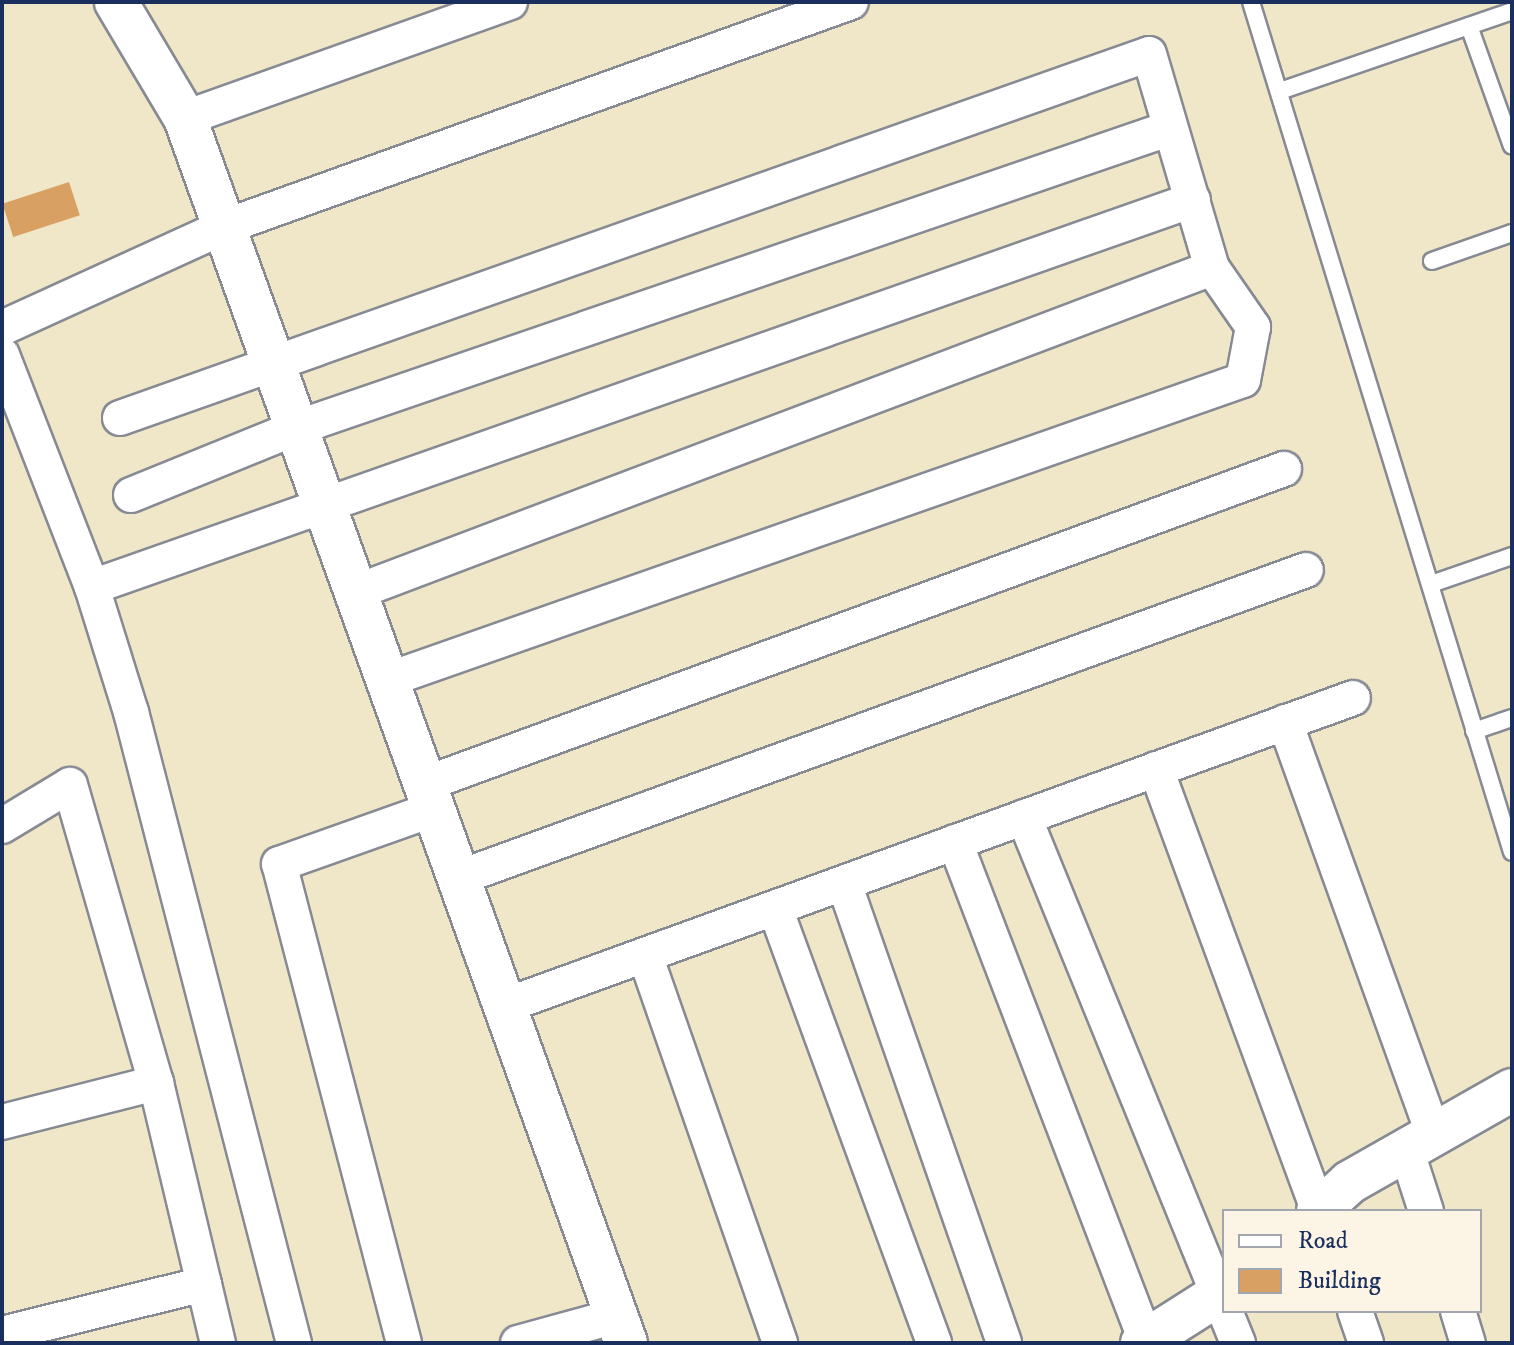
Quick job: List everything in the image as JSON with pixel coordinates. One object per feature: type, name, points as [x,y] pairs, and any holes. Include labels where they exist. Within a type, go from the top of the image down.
[{"type":"street","points":[[116,2],[185,118],[621,1329],[518,1343]]},
{"type":"street","points":[[185,118],[510,2]]},
{"type":"street","points":[[2,328],[224,227],[851,2]]},
{"type":"street","points":[[120,418],[272,359],[1149,54],[1168,129],[1193,200],[1212,268],[1253,327],[1243,380],[387,680]]},
{"type":"street","points":[[131,495],[296,428],[1168,129]]},
{"type":"street","points":[[92,587],[323,503],[1193,200]]},
{"type":"street","points":[[356,592],[1212,268]]},
{"type":"street","points":[[2,355],[92,587],[294,1343]]},
{"type":"street","points":[[404,1343],[279,864],[429,797],[1284,469]]},
{"type":"street","points":[[458,878],[1306,570]]},
{"type":"street","points":[[504,1006],[1353,698]]},
{"type":"street","points":[[1285,722],[1419,1142],[1426,1209]]},
{"type":"street","points":[[1156,769],[1317,1209]]},
{"type":"street","points":[[2,826],[70,785],[156,1083],[218,1343]]},
{"type":"street","points":[[955,842],[1144,1342],[1220,1293],[1024,817]]},
{"type":"street","points":[[844,883],[1004,1343]]},
{"type":"street","points":[[775,908],[934,1343]]},
{"type":"street","points":[[645,955],[780,1343]]},
{"type":"street","points":[[2,1122],[156,1083]]},
{"type":"street","points":[[1321,1209],[1419,1142],[1512,1090]]},
{"type":"street","points":[[2,1334],[204,1284]]},
{"type":"street","points":[[1227,1313],[1238,1343]]},
{"type":"street","points":[[1356,1313],[1366,1343]]},
{"type":"street","points":[[1459,1313],[1468,1343]]},
{"type":"lane","points":[[1251,2],[1434,583],[1474,731],[1512,852]]},
{"type":"lane","points":[[1280,91],[1512,11]]},
{"type":"lane","points":[[1469,26],[1512,146]]},
{"type":"lane","points":[[1432,261],[1512,233]]},
{"type":"lane","points":[[1434,583],[1512,556]]},
{"type":"lane","points":[[1474,731],[1512,718]]},
{"type":"building","points":[[69,182],[80,215],[13,237],[2,204]]}]
